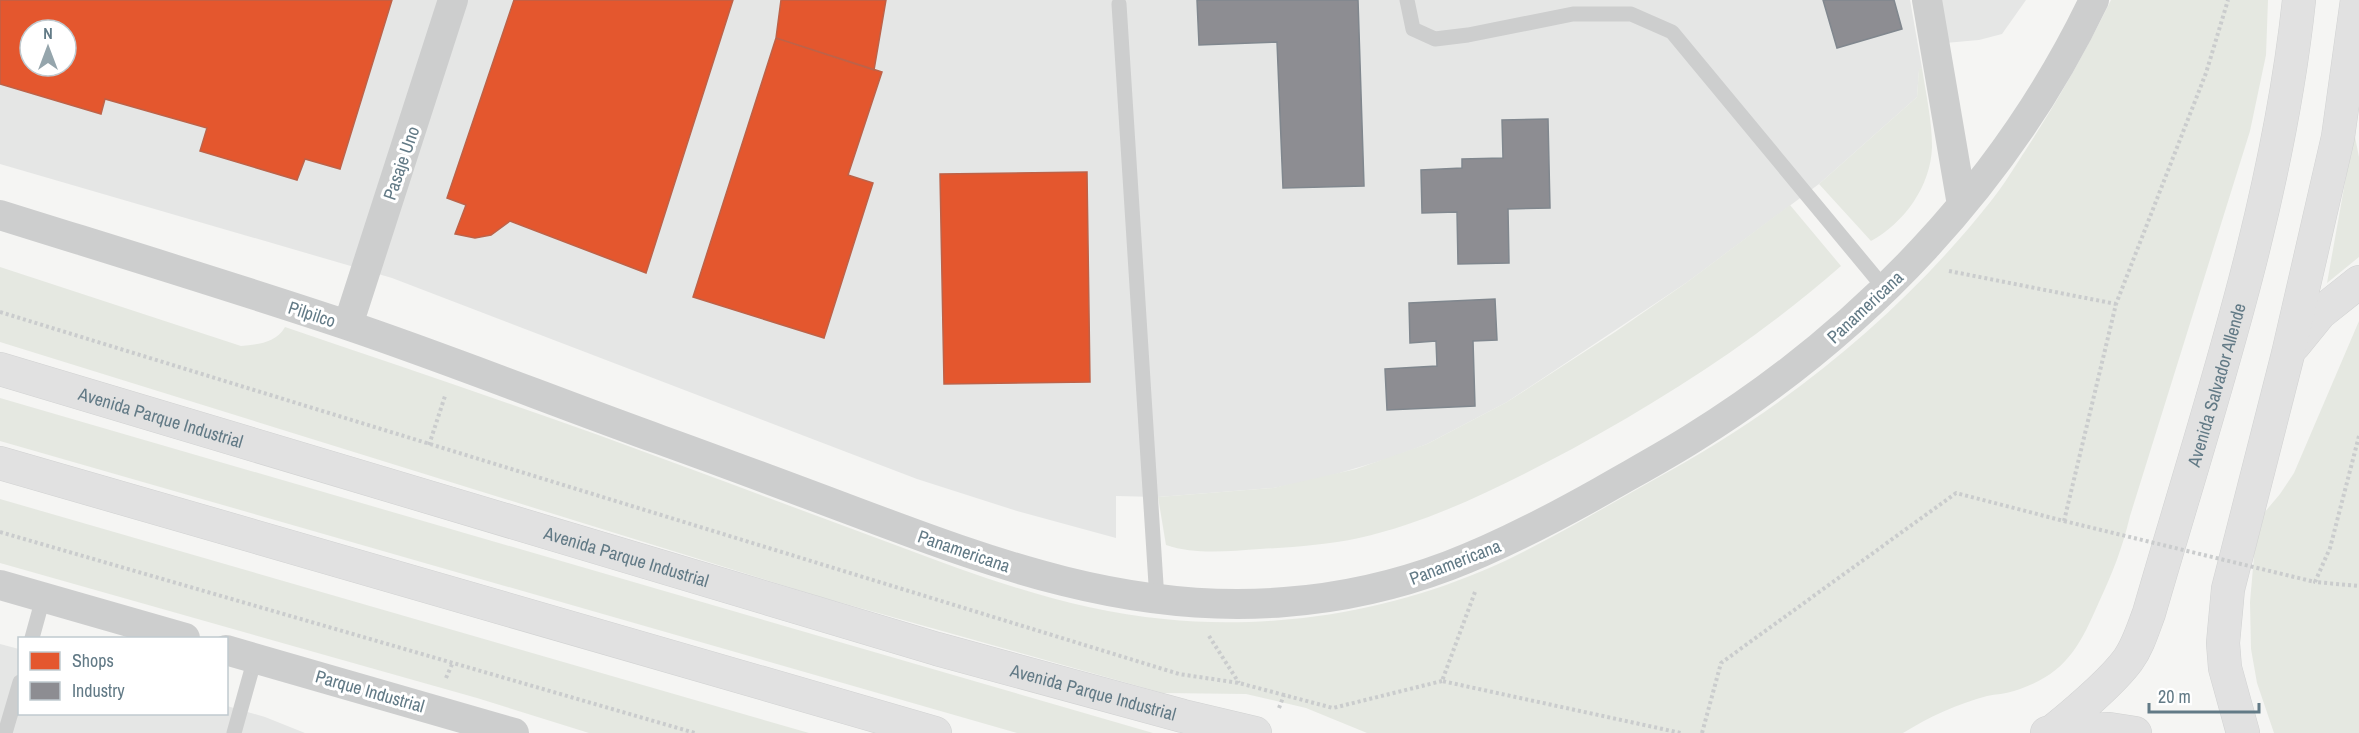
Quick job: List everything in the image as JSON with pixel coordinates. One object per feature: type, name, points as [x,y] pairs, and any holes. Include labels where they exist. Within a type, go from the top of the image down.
[{"type":"highway","name":"Avenida Salvador Allende","points":[[2049,732],[2076,713],[2127,660],[2138,641],[2149,613],[2244,284],[2279,126],[2299,0]]},
{"type":"highway","points":[[2357,4],[2359,95]]},
{"type":"highway","points":[[2243,733],[2225,668],[2223,643],[2225,609],[2231,571],[2288,354],[2338,137],[2357,4]]},
{"type":"highway","points":[[2288,354],[2320,313],[2359,282]]},
{"type":"highway","name":"Avenida Parque Industrial","points":[[0,369],[926,646],[1183,716],[1266,724]]},
{"type":"highway","points":[[0,463],[935,733]]},
{"type":"highway","points":[[2049,732],[2109,729],[2135,733]]},
{"type":"street","name":"Pasaje Uno","points":[[348,325],[453,0]]},
{"type":"street","points":[[1927,0],[1962,205]]},
{"type":"street","name":"Panamericana","points":[[619,425],[994,562],[1073,585],[1182,603],[1245,604],[1317,599],[1381,587],[1456,565],[1538,526],[1723,420],[1789,374],[1908,267],[1962,205],[2021,128],[2074,40],[2094,0]]},
{"type":"street","name":"Pilpilco","points":[[0,215],[348,325],[619,425]]},
{"type":"street","points":[[0,585],[178,637]]},
{"type":"street","name":"Parque Industrial","points":[[228,651],[514,733]]},
{"type":"lane","points":[[1407,0],[1413,29],[1435,39],[1468,35],[1574,14],[1631,14],[1672,32],[1885,289]]},
{"type":"lane","points":[[1119,4],[1157,600]]},
{"type":"lane","points":[[33,637],[43,598]]},
{"type":"lane","points":[[234,733],[255,658]]},
{"type":"lane","points":[[5,733],[18,689]]},
{"type":"path","points":[[2064,521],[2116,304],[2206,73],[2228,0]]},
{"type":"path","points":[[1944,270],[2116,304]]},
{"type":"path","points":[[0,312],[1179,674],[1239,683],[1333,708],[1442,681],[1681,733]]},
{"type":"path","points":[[2315,582],[2330,548],[2359,436]]},
{"type":"path","points":[[1702,733],[1721,663],[1956,493],[2315,582],[2359,586]]},
{"type":"path","points":[[0,532],[695,733]]},
{"type":"path","points":[[1442,681],[1477,585]]},
{"type":"path","points":[[1266,724],[1284,695]]},
{"type":"shaded area","points":[[0,0],[1910,0],[1922,68],[1919,70],[1917,97],[1819,184],[1686,283],[1507,402],[1427,444],[1390,458],[1316,480],[1273,488],[1158,497],[1116,496],[1116,538],[1017,511],[917,479],[392,278],[0,164]]},
{"type":"shaded area","points":[[1938,0],[2026,0],[2002,34],[1979,40],[1945,43]]},
{"type":"shaded area","points":[[2111,0],[2268,0],[2266,55],[2250,131],[2120,550],[2109,581],[2077,646],[2058,668],[2046,677],[2014,691],[1987,696],[1954,707],[1903,733],[1367,733],[1306,708],[1246,694],[1163,693],[821,597],[0,342],[0,267],[241,346],[272,340],[285,327],[588,431],[963,570],[1062,601],[1130,615],[1198,622],[1269,621],[1355,610],[1458,581],[1507,560],[1704,451],[1750,422],[1838,356],[1919,283],[1996,195],[2061,94]]},
{"type":"shaded area","points":[[1922,68],[1932,137],[1927,176],[1905,214],[1871,241],[1819,184],[1917,97],[1919,69]]},
{"type":"shaded area","points":[[2354,132],[2359,157],[2359,257],[2327,283]]},
{"type":"shaded area","points":[[1790,205],[1841,266],[1745,342],[1643,409],[1572,449],[1468,501],[1414,522],[1359,538],[1310,545],[1225,551],[1189,550],[1166,545],[1158,497],[1273,488],[1356,469],[1427,444],[1507,402],[1615,332],[1686,283]]},
{"type":"shaded area","points":[[2359,321],[2359,733],[2274,733],[2257,683],[2251,649],[2250,602],[2255,545],[2264,513],[2294,473]]},
{"type":"shaded area","points":[[0,398],[1153,733],[1017,733],[0,441]]},
{"type":"shaded area","points":[[0,499],[809,733],[589,733],[477,698],[0,563]]},
{"type":"shaded area","points":[[0,644],[18,649],[18,715],[228,715],[228,706],[265,717],[305,733],[0,733]]},
{"type":"building: Shops","points":[[0,0],[392,0],[340,169],[305,159],[297,180],[200,151],[207,128],[105,99],[101,114],[0,84]]},
{"type":"building: Shops","points":[[514,0],[733,0],[646,273],[510,221],[491,235],[475,238],[455,234],[466,205],[447,198]]},
{"type":"building: Shops","points":[[781,0],[886,0],[874,70],[776,38]]},
{"type":"building: Shops","points":[[776,38],[882,72],[848,175],[873,183],[824,338],[693,297]]},
{"type":"building: Shops","points":[[1087,172],[1090,382],[944,384],[940,174]]},
{"type":"building: Industry","points":[[1197,0],[1358,0],[1364,186],[1283,188],[1277,42],[1199,45]]},
{"type":"building: Industry","points":[[1823,0],[1894,0],[1902,29],[1837,48]]},
{"type":"building: Industry","points":[[1548,119],[1550,208],[1508,209],[1509,263],[1458,264],[1457,212],[1422,213],[1421,170],[1462,168],[1462,159],[1503,158],[1502,120]]},
{"type":"building: Industry","points":[[1495,299],[1497,340],[1473,341],[1475,406],[1387,410],[1385,369],[1437,366],[1436,341],[1410,343],[1409,303]]}]
